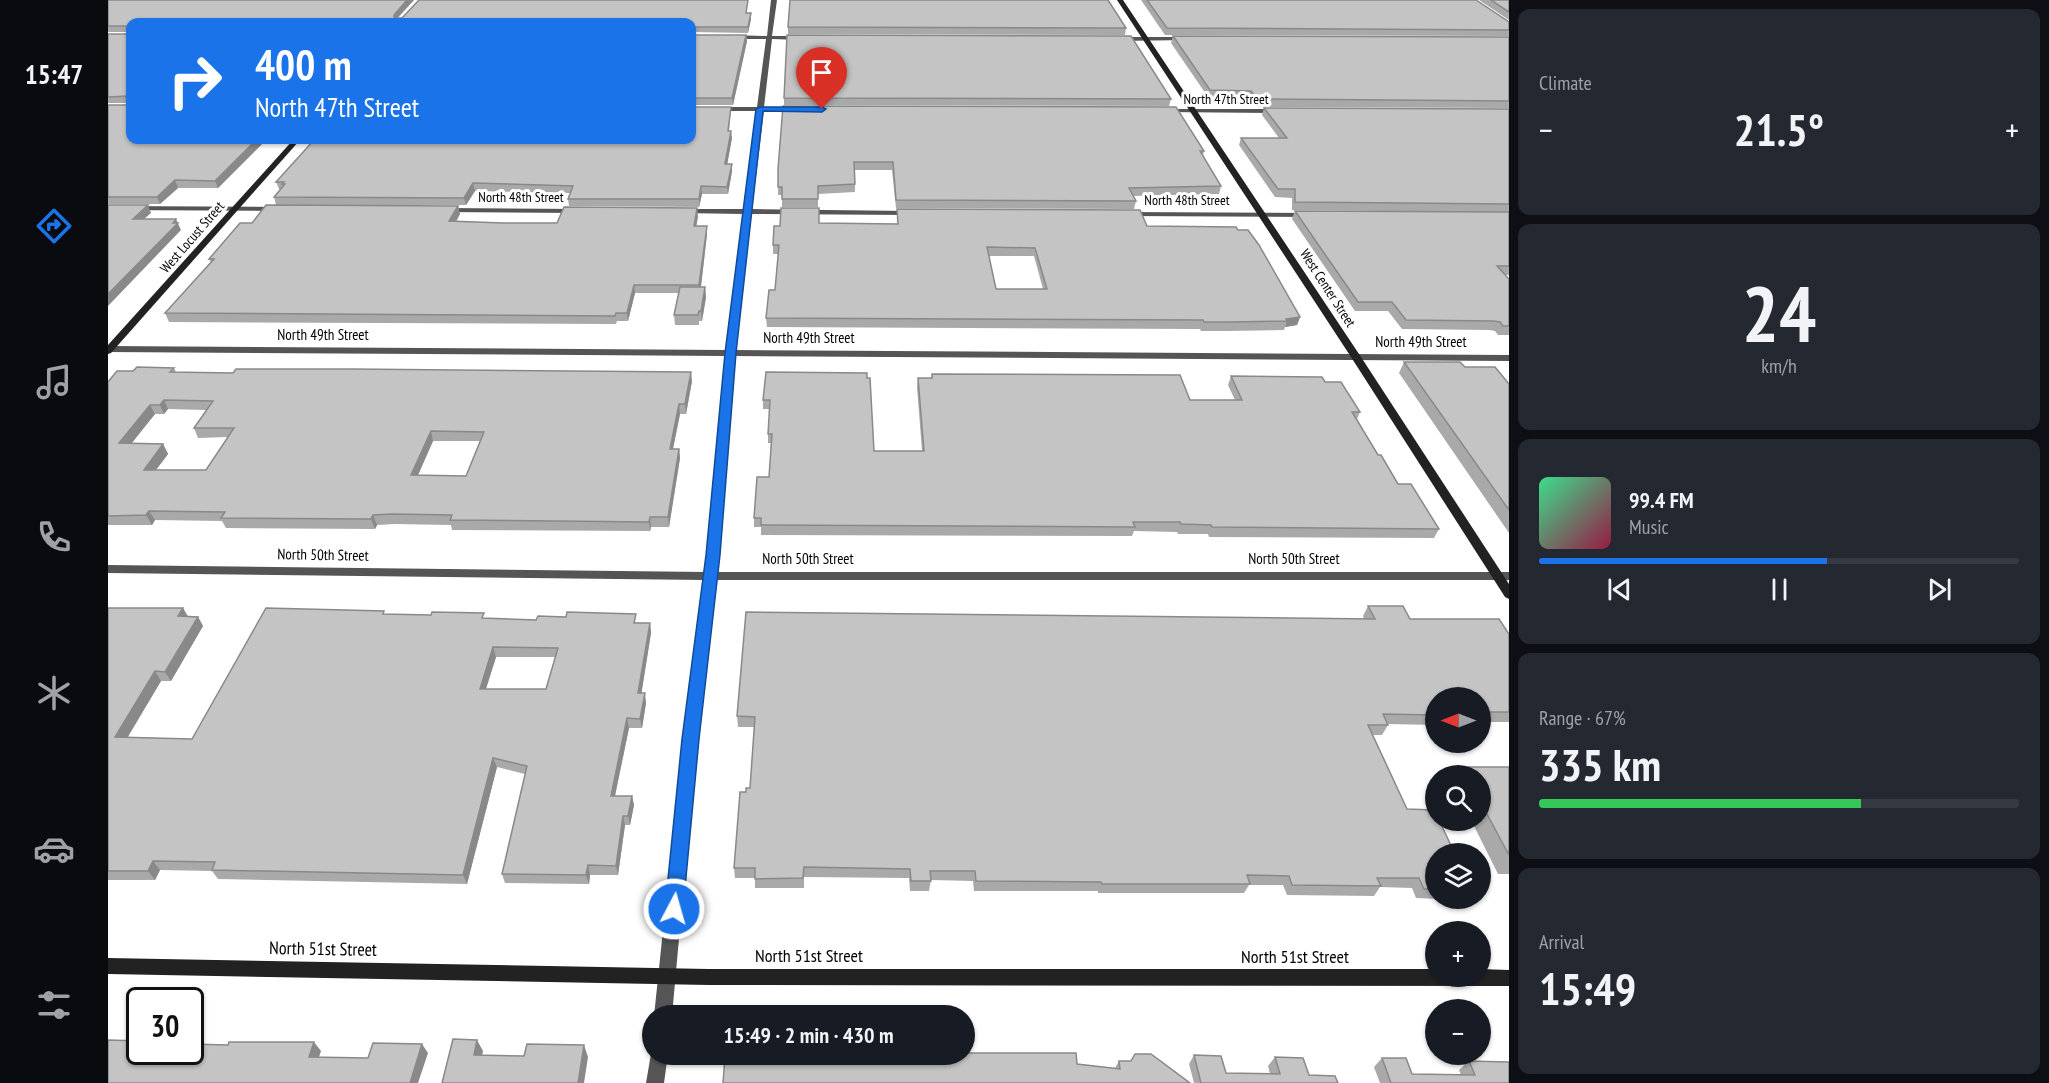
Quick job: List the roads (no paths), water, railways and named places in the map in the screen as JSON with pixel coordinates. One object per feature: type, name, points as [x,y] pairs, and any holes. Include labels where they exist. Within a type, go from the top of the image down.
[{"type":"street","points":[[664,1005],[690,739],[710,576],[730,353],[774,0]]},
{"type":"street","name":"West Center Street","points":[[1120,0],[1503,576],[1509,594]]},
{"type":"street","points":[[723,38],[807,38]]},
{"type":"street","points":[[1104,39],[1200,39]]},
{"type":"street","points":[[696,109],[812,109]]},
{"type":"street","name":"North 47th Street","points":[[1153,111],[1288,111]]},
{"type":"street","name":"West Locust Street","points":[[109,350],[293,144]]},
{"type":"street","points":[[108,208],[288,209]]},
{"type":"street","name":"North 48th Street","points":[[431,210],[585,211]]},
{"type":"street","points":[[668,211],[920,213]]},
{"type":"street","name":"North 48th Street","points":[[1120,214],[1319,215]]},
{"type":"street","name":"North 49th Street","points":[[109,350],[1509,358]]},
{"type":"street","name":"North 50th Street","points":[[108,569],[710,576],[1503,576]]},
{"type":"street","name":"North 51st Street","points":[[108,966],[666,976],[1509,978]]},
{"type":"street","points":[[655,1083],[657,1065]]}]
